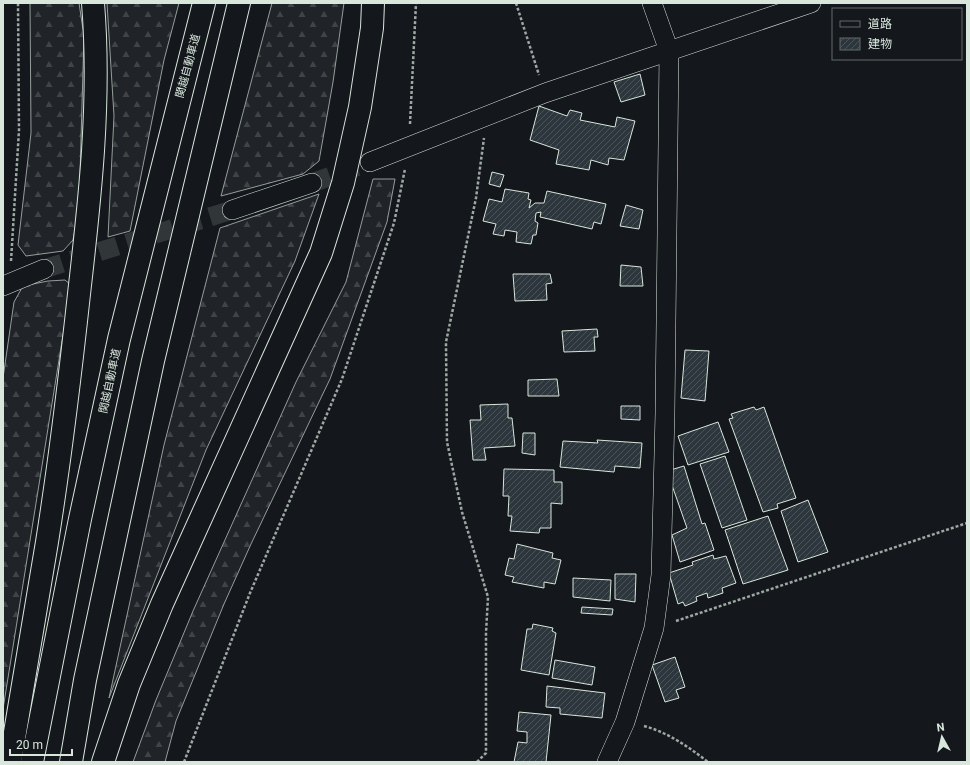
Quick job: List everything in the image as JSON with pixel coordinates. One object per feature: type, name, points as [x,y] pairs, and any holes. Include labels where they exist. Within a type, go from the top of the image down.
[{"type":"highway","points":[[10,762],[49,525],[67,400],[81,276],[92,168],[95,85],[93,3]]},
{"type":"highway","name":"関越自動車道","points":[[32,762],[80,519],[119,339],[204,3]]},
{"type":"highway","points":[[70,762],[85,680],[153,361],[239,3]]},
{"type":"highway","points":[[103,762],[129,684],[162,604],[321,253],[343,183],[360,107],[372,28],[373,3]]},
{"type":"street","points":[[607,762],[625,722],[654,628],[661,574],[665,413],[668,51],[652,3]]},
{"type":"street","points":[[370,162],[545,93],[811,3]]},
{"type":"street","points":[[232,210],[312,183]]},
{"type":"street","points":[[4,286],[44,269]]},
{"type":"path","points":[[4,286],[11,266],[20,130],[18,3]]},
{"type":"path","points":[[184,762],[250,593],[342,379],[394,223],[409,147],[416,3]]},
{"type":"path","points":[[516,3],[545,93]]},
{"type":"path","points":[[477,762],[486,753],[486,633],[488,597],[462,512],[447,442],[446,342],[476,198],[487,116]]},
{"type":"path","points":[[654,628],[967,523]]},
{"type":"path","points":[[625,722],[654,729],[686,746],[708,762]]},
{"type":"green space","points":[[30,3],[79,3],[84,36],[79,209],[73,240],[63,251],[26,256],[18,245],[31,133]]},
{"type":"green space","points":[[107,3],[179,3],[164,60],[130,231],[108,237],[114,116]]},
{"type":"green space","points":[[272,3],[344,3],[333,82],[319,161],[303,174],[221,196]]},
{"type":"green space","points":[[373,179],[395,179],[387,222],[330,379],[224,604],[176,721],[165,762],[133,762],[156,700],[193,611],[296,382],[346,282]]},
{"type":"green space","points":[[319,194],[295,261],[206,450],[109,698],[164,445],[220,228]]},
{"type":"green space","points":[[65,280],[71,285],[3,709],[3,378],[14,302],[23,286],[48,281]]},
{"type":"building","points":[[640,74],[645,95],[621,102],[614,82]]},
{"type":"building","points":[[539,106],[567,116],[570,110],[582,113],[580,120],[615,127],[617,117],[635,121],[624,160],[609,158],[608,165],[591,160],[589,170],[556,164],[559,150],[530,140]]},
{"type":"building","points":[[492,172],[504,175],[500,187],[489,184]]},
{"type":"building","points":[[505,189],[529,193],[528,199],[531,200],[529,208],[535,203],[544,203],[547,191],[606,204],[601,224],[594,222],[592,229],[540,217],[541,212],[536,213],[535,221],[538,223],[536,235],[533,235],[531,244],[516,242],[517,232],[505,230],[504,236],[493,234],[496,224],[483,221],[489,199],[502,202]]},
{"type":"building","points":[[626,205],[643,210],[639,229],[620,226]]},
{"type":"building","points":[[621,265],[641,267],[643,286],[620,286]]},
{"type":"building","points":[[513,274],[550,274],[552,283],[546,284],[547,300],[515,301]]},
{"type":"building","points":[[597,329],[598,337],[594,337],[595,351],[564,352],[562,331]]},
{"type":"building","points":[[685,350],[709,351],[705,401],[681,398]]},
{"type":"building","points":[[557,379],[559,396],[528,396],[528,380]]},
{"type":"building","points":[[508,404],[508,418],[512,418],[515,446],[484,448],[486,460],[473,460],[470,420],[481,420],[480,405]]},
{"type":"building","points":[[621,406],[640,406],[640,420],[621,419]]},
{"type":"building","points":[[754,407],[756,410],[764,407],[796,498],[777,504],[778,508],[763,512],[729,419],[733,418],[731,414]]},
{"type":"building","points":[[718,422],[729,452],[688,465],[678,436]]},
{"type":"building","points":[[523,433],[535,433],[535,455],[522,453]]},
{"type":"building","points":[[597,440],[642,443],[640,468],[615,466],[614,472],[560,467],[563,441],[598,443]]},
{"type":"building","points":[[725,456],[747,520],[722,528],[700,464]]},
{"type":"building","points":[[684,466],[702,524],[705,523],[714,550],[680,562],[672,535],[687,528],[667,471]]},
{"type":"building","points":[[504,469],[554,470],[554,482],[562,482],[562,504],[551,503],[551,528],[540,528],[539,533],[510,531],[512,516],[508,516],[509,496],[503,496]]},
{"type":"building","points":[[808,500],[828,552],[798,562],[781,511]]},
{"type":"building","points":[[768,516],[788,570],[743,584],[725,530]]},
{"type":"building","points":[[517,544],[553,553],[552,558],[561,560],[555,584],[544,582],[544,588],[512,582],[514,577],[505,575],[509,558],[514,559]]},
{"type":"building","points":[[713,555],[714,559],[726,556],[736,583],[722,588],[723,593],[708,598],[707,593],[696,597],[697,601],[685,606],[683,602],[678,604],[669,573],[693,565],[692,562]]},
{"type":"building","points":[[615,574],[636,574],[635,602],[615,599]]},
{"type":"building","points":[[573,578],[611,580],[610,601],[573,597]]},
{"type":"building","points":[[582,607],[613,609],[612,615],[581,613]]},
{"type":"building","points":[[533,624],[553,628],[552,631],[556,633],[549,675],[521,670],[527,629],[532,629]]},
{"type":"building","points":[[675,657],[685,687],[676,690],[679,698],[665,702],[652,665]]},
{"type":"building","points":[[555,660],[595,667],[592,685],[552,678]]},
{"type":"building","points":[[547,686],[605,693],[602,718],[560,714],[560,708],[546,707]]},
{"type":"building","points":[[519,712],[551,715],[546,762],[514,762],[518,742],[527,743],[527,732],[517,731]]},
{"type":"tunnel","points":[[312,183],[370,162]]},
{"type":"tunnel","points":[[44,269],[232,210]]}]
